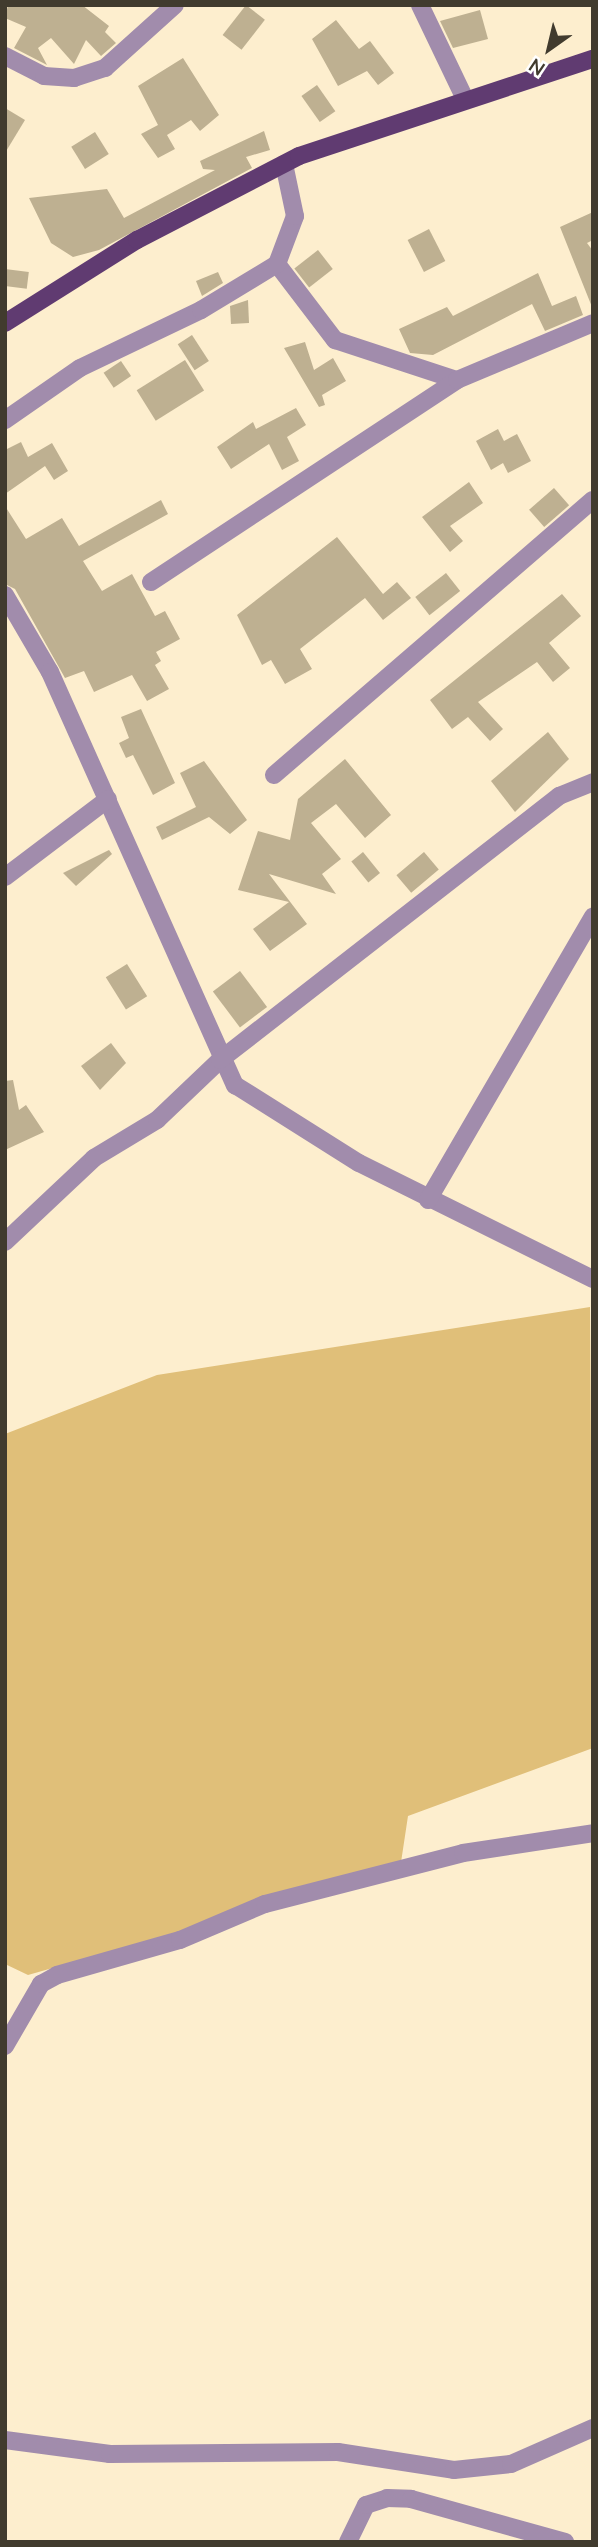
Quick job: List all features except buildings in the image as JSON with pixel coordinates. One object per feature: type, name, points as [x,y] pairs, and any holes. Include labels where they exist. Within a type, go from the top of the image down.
[{"type":"main road","points":[[9,316],[137,240],[284,164],[367,129],[593,59]]},
{"type":"street","points":[[5,56],[44,76],[74,78],[106,68],[175,5]]},
{"type":"street","points":[[420,5],[464,100]]},
{"type":"street","points":[[5,420],[80,368],[201,310],[277,264],[295,216],[284,164]]},
{"type":"street","points":[[277,264],[335,341],[457,380]]},
{"type":"street","points":[[152,582],[457,380],[593,323]]},
{"type":"street","points":[[274,775],[593,500]]},
{"type":"street","points":[[5,595],[50,672],[108,799],[220,1060],[235,1085],[265,1107],[428,1200],[593,1279]]},
{"type":"street","points":[[5,1242],[94,1158],[157,1120],[220,1060],[559,796],[593,782]]},
{"type":"street","points":[[5,877],[108,799]]},
{"type":"street","points":[[428,1200],[593,916]]},
{"type":"street","points":[[5,2046],[41,1984],[57,1975],[180,1940],[265,1905],[463,1853],[593,1833]]},
{"type":"street","points":[[5,2440],[110,2454],[338,2452],[454,2470],[511,2465],[593,2428]]},
{"type":"street","points":[[348,2542],[366,2505],[387,2498],[411,2499],[565,2542]]},
{"type":"shaded area","points":[[590,1307],[593,1748],[408,1816],[400,1869],[28,1975],[5,1964],[5,1434],[157,1375]]}]
